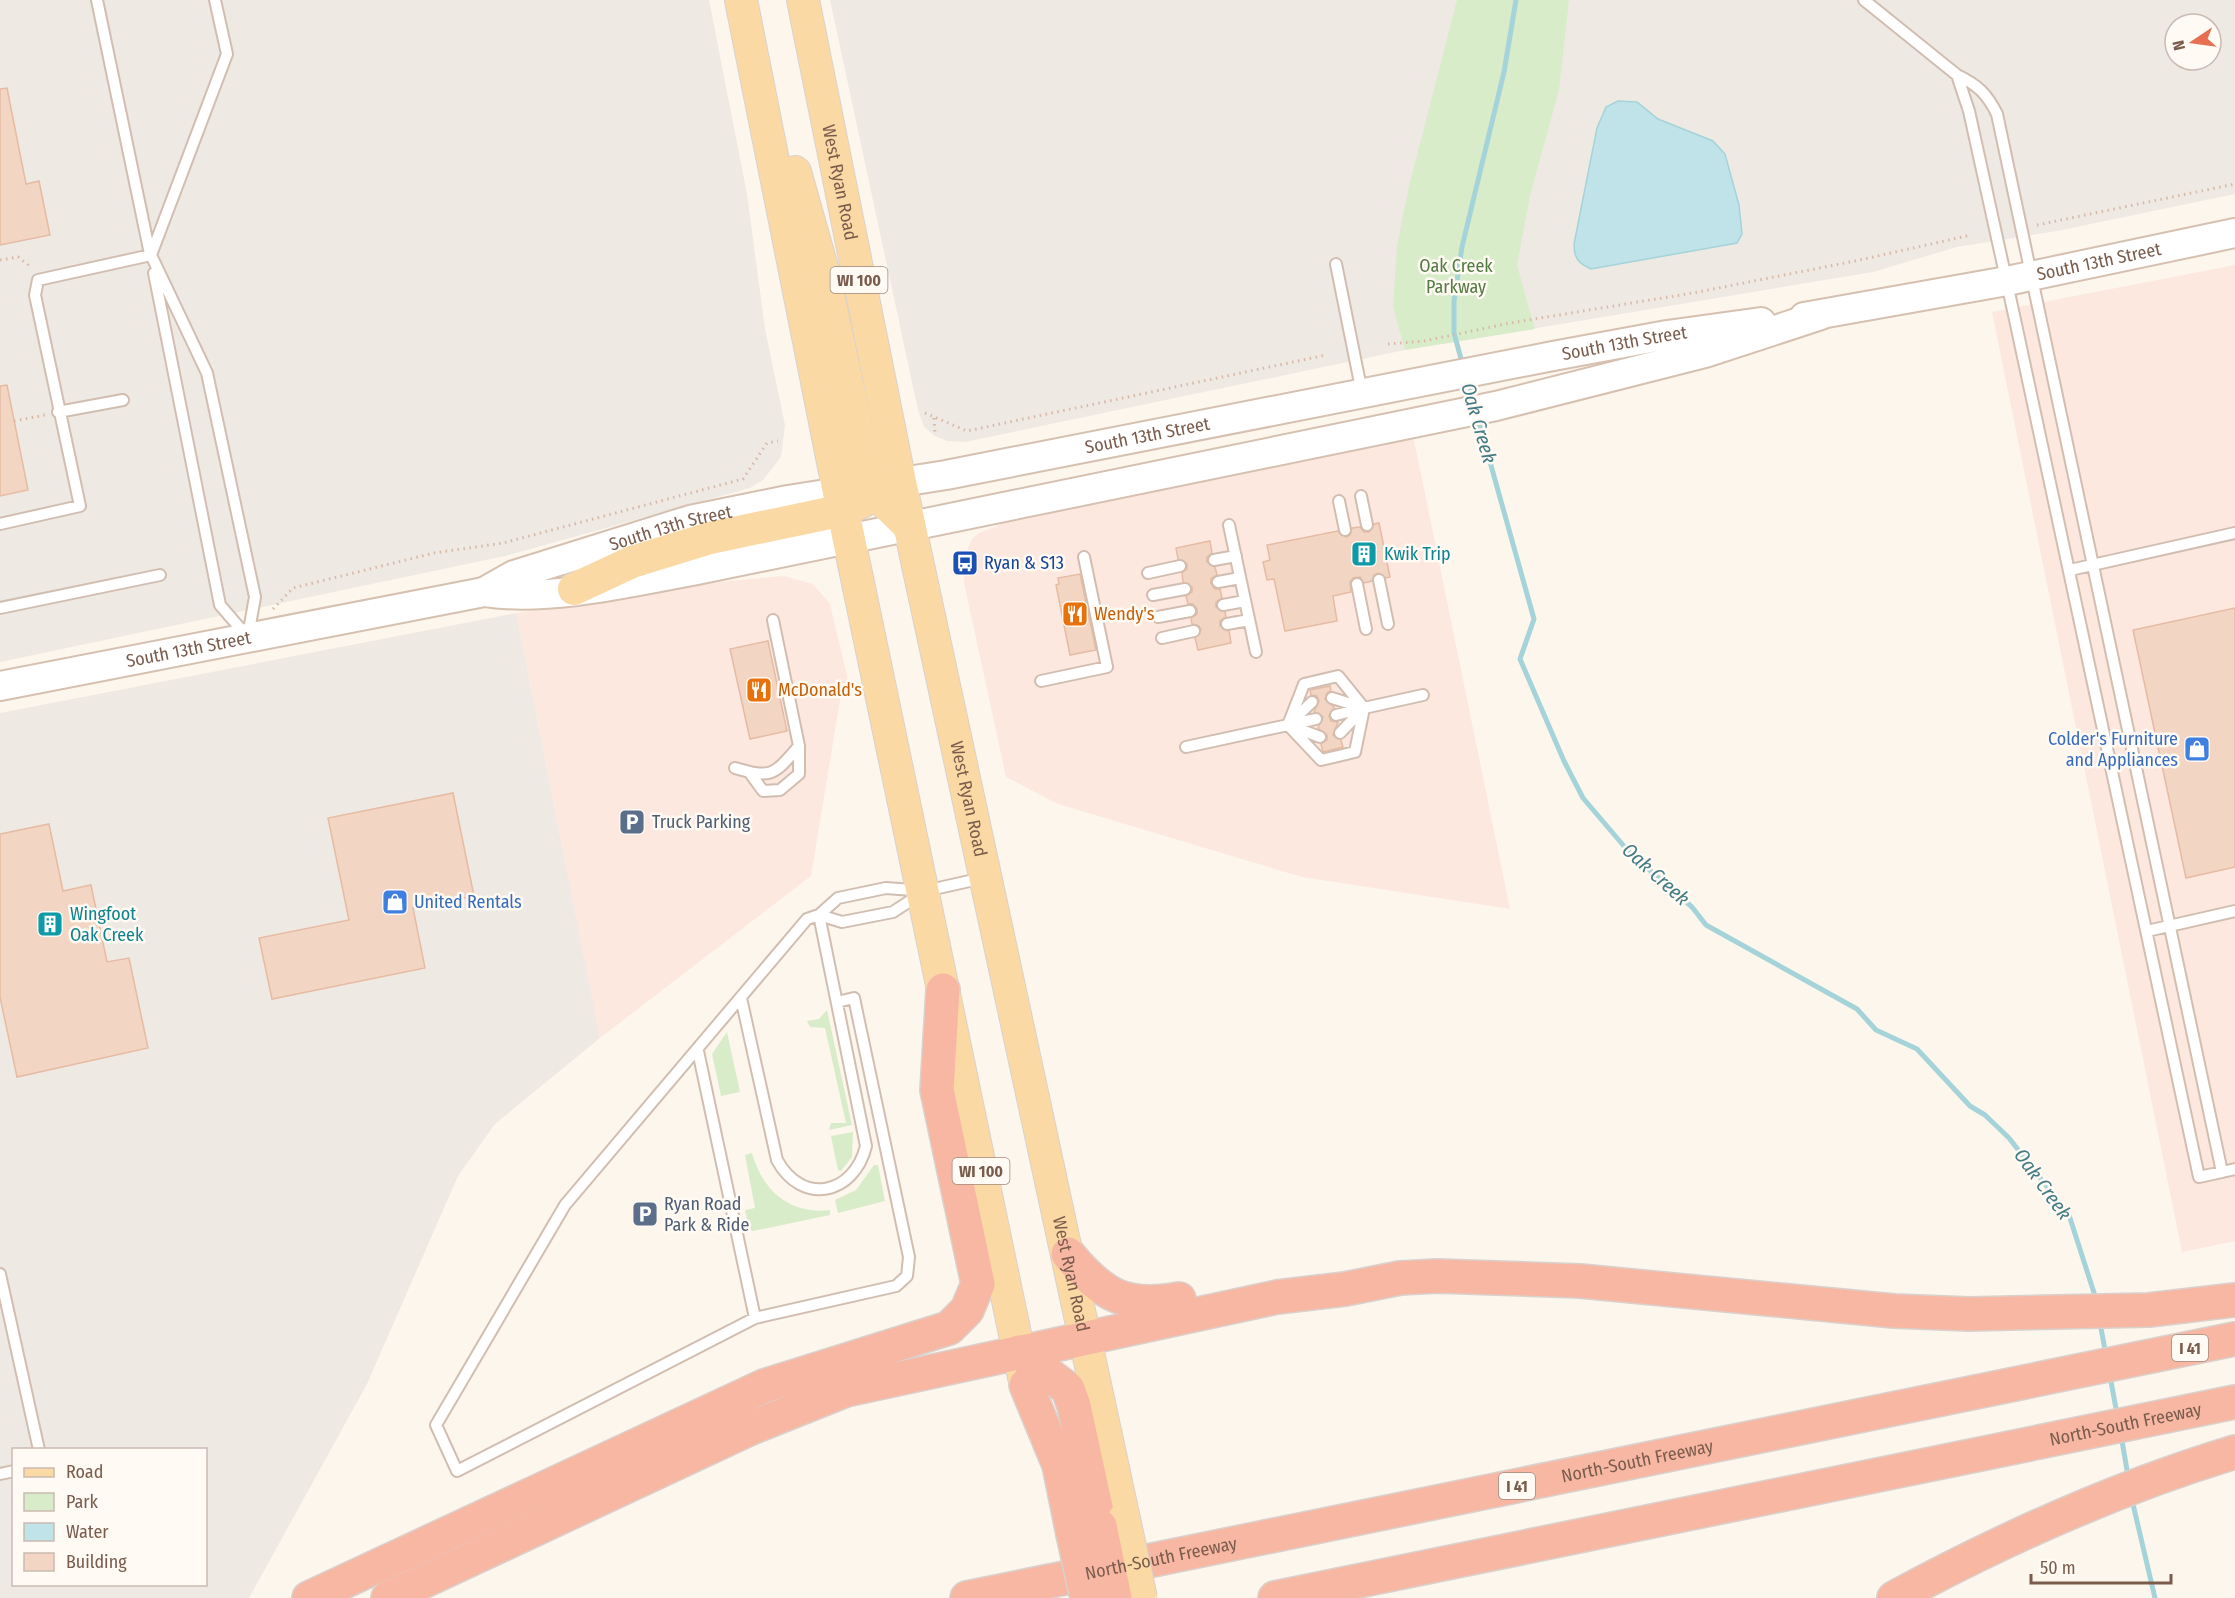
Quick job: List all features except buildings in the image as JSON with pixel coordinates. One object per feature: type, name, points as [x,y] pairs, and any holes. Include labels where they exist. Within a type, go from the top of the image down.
[{"type":"highway","points":[[309,1598],[764,1386],[949,1328],[967,1310],[978,1284],[937,1090],[943,990]]},
{"type":"highway","points":[[1068,1254],[1089,1279],[1103,1289],[1136,1303],[1158,1303],[1274,1281],[1343,1272],[1400,1278]]},
{"type":"highway","points":[[388,1598],[751,1428],[846,1390],[1277,1297],[1345,1289],[1400,1278],[1437,1276],[1580,1281],[1894,1311],[2046,1314],[2149,1310],[2235,1300]]},
{"type":"highway","name":"North-South Freeway","points":[[968,1598],[2235,1340]]},
{"type":"highway","points":[[1019,1352],[1068,1389],[1074,1406],[1089,1529],[1086,1598]]},
{"type":"highway","points":[[1026,1385],[1059,1465],[1089,1529],[1114,1598]]},
{"type":"highway","name":"North-South Freeway","points":[[1275,1598],[2235,1402]]},
{"type":"highway","points":[[1894,1598],[2070,1512],[2180,1469],[2235,1452]]},
{"type":"main road","points":[[574,589],[632,562],[710,538],[863,501],[824,270],[790,156],[760,92],[741,0]]},
{"type":"main road","name":"West Ryan Road","points":[[803,0],[863,501],[925,891],[943,990],[1026,1385]]},
{"type":"main road","name":"West Ryan Road","points":[[863,501],[909,526],[1086,1338],[1089,1529],[1072,1598]]},
{"type":"main road","name":"West Ryan Road","points":[[1089,1529],[1141,1598]]},
{"type":"street","name":"South 13th Street","points":[[0,686],[484,592],[514,575],[679,523],[863,501],[1362,393],[1667,335],[1821,315],[2019,278],[2235,233]]},
{"type":"street","name":"South 13th Street","points":[[863,501],[909,526],[1496,406],[1705,353],[1821,315]]},
{"type":"street","name":"South 13th Street","points":[[484,592],[516,597],[574,589]]},
{"type":"lane","points":[[97,0],[151,255],[220,605],[248,637]]},
{"type":"lane","points":[[215,0],[227,54],[151,255],[207,373],[255,597],[248,637]]},
{"type":"lane","points":[[1864,0],[1957,75],[1974,82],[1987,94],[1996,114],[2019,278],[2070,570],[2199,1177],[2235,1169]]},
{"type":"lane","points":[[1957,75],[2019,278],[2094,566],[2222,1172]]},
{"type":"lane","points":[[0,524],[80,507],[35,295],[38,280],[151,255]]},
{"type":"lane","points":[[1336,264],[1362,393]]},
{"type":"lane","points":[[58,412],[123,400]]},
{"type":"lane","points":[[1361,496],[1367,525]]},
{"type":"lane","points":[[1339,501],[1345,530]]},
{"type":"lane","points":[[1229,525],[1256,652]]},
{"type":"lane","points":[[2070,570],[2235,533]]},
{"type":"lane","points":[[1214,560],[1236,556]]},
{"type":"lane","points":[[1041,681],[1107,666],[1084,557]]},
{"type":"lane","points":[[1148,573],[1180,566]]},
{"type":"lane","points":[[0,608],[160,575]]},
{"type":"lane","points":[[1218,582],[1240,578]]},
{"type":"lane","points":[[1379,580],[1388,624]]},
{"type":"lane","points":[[1357,584],[1366,629]]},
{"type":"lane","points":[[1153,595],[1185,589]]},
{"type":"lane","points":[[1223,605],[1245,601]]},
{"type":"lane","points":[[1158,617],[1190,611]]},
{"type":"lane","points":[[750,772],[763,791],[780,790],[800,774],[799,746],[773,620]]},
{"type":"lane","points":[[1227,624],[1249,620]]},
{"type":"lane","points":[[1162,638],[1194,631]]},
{"type":"lane","points":[[1288,725],[1304,684],[1338,676],[1364,708]]},
{"type":"lane","points":[[1336,715],[1423,695]]},
{"type":"lane","points":[[1332,698],[1364,708]]},
{"type":"lane","points":[[1288,725],[1312,702]]},
{"type":"lane","points":[[1288,725],[1321,760],[1355,752],[1364,708]]},
{"type":"lane","points":[[1340,733],[1364,708]]},
{"type":"lane","points":[[1186,747],[1316,719]]},
{"type":"lane","points":[[1288,725],[1320,737]]},
{"type":"lane","points":[[735,768],[760,776],[779,769],[799,746]]},
{"type":"lane","points":[[837,1002],[854,998],[909,1257],[907,1276],[896,1286],[754,1318],[458,1471],[436,1425],[565,1205],[698,1051],[807,919],[819,915],[838,898],[855,894],[886,888],[925,891],[986,878]]},
{"type":"lane","points":[[819,915],[842,922],[893,912],[925,891]]},
{"type":"lane","points":[[2147,931],[2235,911]]},
{"type":"lane","points":[[741,998],[777,1160],[784,1172],[796,1182],[818,1189],[840,1185],[861,1163],[866,1146],[819,915]]},
{"type":"lane","points":[[698,1051],[754,1318]]},
{"type":"lane","points":[[0,1274],[39,1448]]},
{"type":"path","points":[[2037,225],[2235,183]]},
{"type":"path","points":[[1388,344],[1424,341],[1774,277],[1971,235]]},
{"type":"path","points":[[0,260],[18,257],[28,265],[35,295]]},
{"type":"path","points":[[925,413],[968,430],[1326,356]]},
{"type":"path","points":[[14,421],[58,412]]},
{"type":"path","points":[[934,418],[935,434]]},
{"type":"path","points":[[248,637],[293,588],[434,553],[503,543],[743,479],[767,443],[778,441]]},
{"type":"shaded area","points":[[0,0],[709,0],[747,194],[765,329],[785,425],[781,457],[763,480],[750,488],[505,556],[0,662]]},
{"type":"shaded area","points":[[830,0],[2235,0],[2235,194],[2057,231],[1957,247],[1873,272],[1405,350],[965,442],[947,441],[935,436],[924,427],[918,410]]},
{"type":"shaded area","points":[[2235,265],[2235,1241],[2182,1252],[1992,312]]},
{"type":"shaded area","points":[[1413,435],[1510,909],[1302,877],[1058,804],[1006,777],[964,583],[963,559],[972,539],[979,533],[1022,516]]},
{"type":"shaded area","points":[[783,576],[813,584],[830,604],[848,680],[840,700],[811,876],[600,1038],[516,613],[614,600],[679,586]]},
{"type":"shaded area","points":[[516,613],[600,1038],[495,1124],[458,1176],[367,1384],[249,1598],[0,1598],[0,713]]},
{"type":"green space","name":"Oak Creek Parkway","points":[[1457,0],[1569,0],[1559,90],[1531,192],[1517,265],[1535,329],[1405,350],[1393,307],[1397,246],[1409,186]]},
{"type":"green space","points":[[827,1010],[852,1125],[829,1130],[831,1123],[846,1123],[825,1028],[810,1027],[807,1021],[819,1019]]},
{"type":"green space","points":[[727,1032],[740,1092],[721,1096],[712,1054]]},
{"type":"green space","points":[[853,1132],[852,1157],[841,1171],[838,1170],[831,1136]]},
{"type":"green space","points":[[752,1153],[763,1178],[780,1197],[802,1208],[816,1211],[830,1210],[830,1215],[753,1231],[749,1229],[745,1210],[755,1208],[745,1155]]},
{"type":"green space","points":[[874,1165],[878,1165],[885,1201],[838,1213],[835,1200],[856,1190]]},
{"type":"water","points":[[1618,101],[1637,102],[1658,119],[1713,141],[1725,154],[1739,205],[1742,234],[1737,243],[1591,269],[1578,260],[1574,244],[1597,128],[1606,107]]},
{"type":"waterway","name":"Oak Creek","points":[[1463,366],[1454,333],[1454,301],[1462,247],[1504,72],[1516,0]]},
{"type":"waterway","name":"Oak Creek","points":[[1468,381],[1473,401]]},
{"type":"waterway","name":"Oak Creek","points":[[1478,419],[1534,619],[1520,659],[1564,761],[1583,798],[1629,852],[1692,907],[1706,925],[1857,1009],[1876,1030],[1917,1049],[1970,1106],[1985,1115],[2009,1138],[2069,1215],[2096,1299]]},
{"type":"waterway","name":"Oak Creek","points":[[2100,1323],[2106,1355]]},
{"type":"waterway","name":"Oak Creek","points":[[2110,1376],[2117,1414]]},
{"type":"waterway","name":"Oak Creek","points":[[2121,1435],[2128,1476]]},
{"type":"waterway","name":"Oak Creek","points":[[2132,1500],[2155,1598]]},
{"type":"place","name":"Kwik Trip","points":[[1364,554]]},
{"type":"place","name":"Ryan & S13","points":[[965,563]]},
{"type":"place","name":"Wendy's","points":[[1075,614]]},
{"type":"place","name":"McDonald's","points":[[759,690]]},
{"type":"place","name":"Colder's Furniture and Appliances","points":[[2197,749]]},
{"type":"place","name":"Truck Parking","points":[[632,822]]},
{"type":"place","name":"United Rentals","points":[[395,902]]},
{"type":"place","name":"Wingfoot Oak Creek","points":[[50,924]]},
{"type":"place","name":"Ryan Road Park & Ride","points":[[645,1214]]}]
